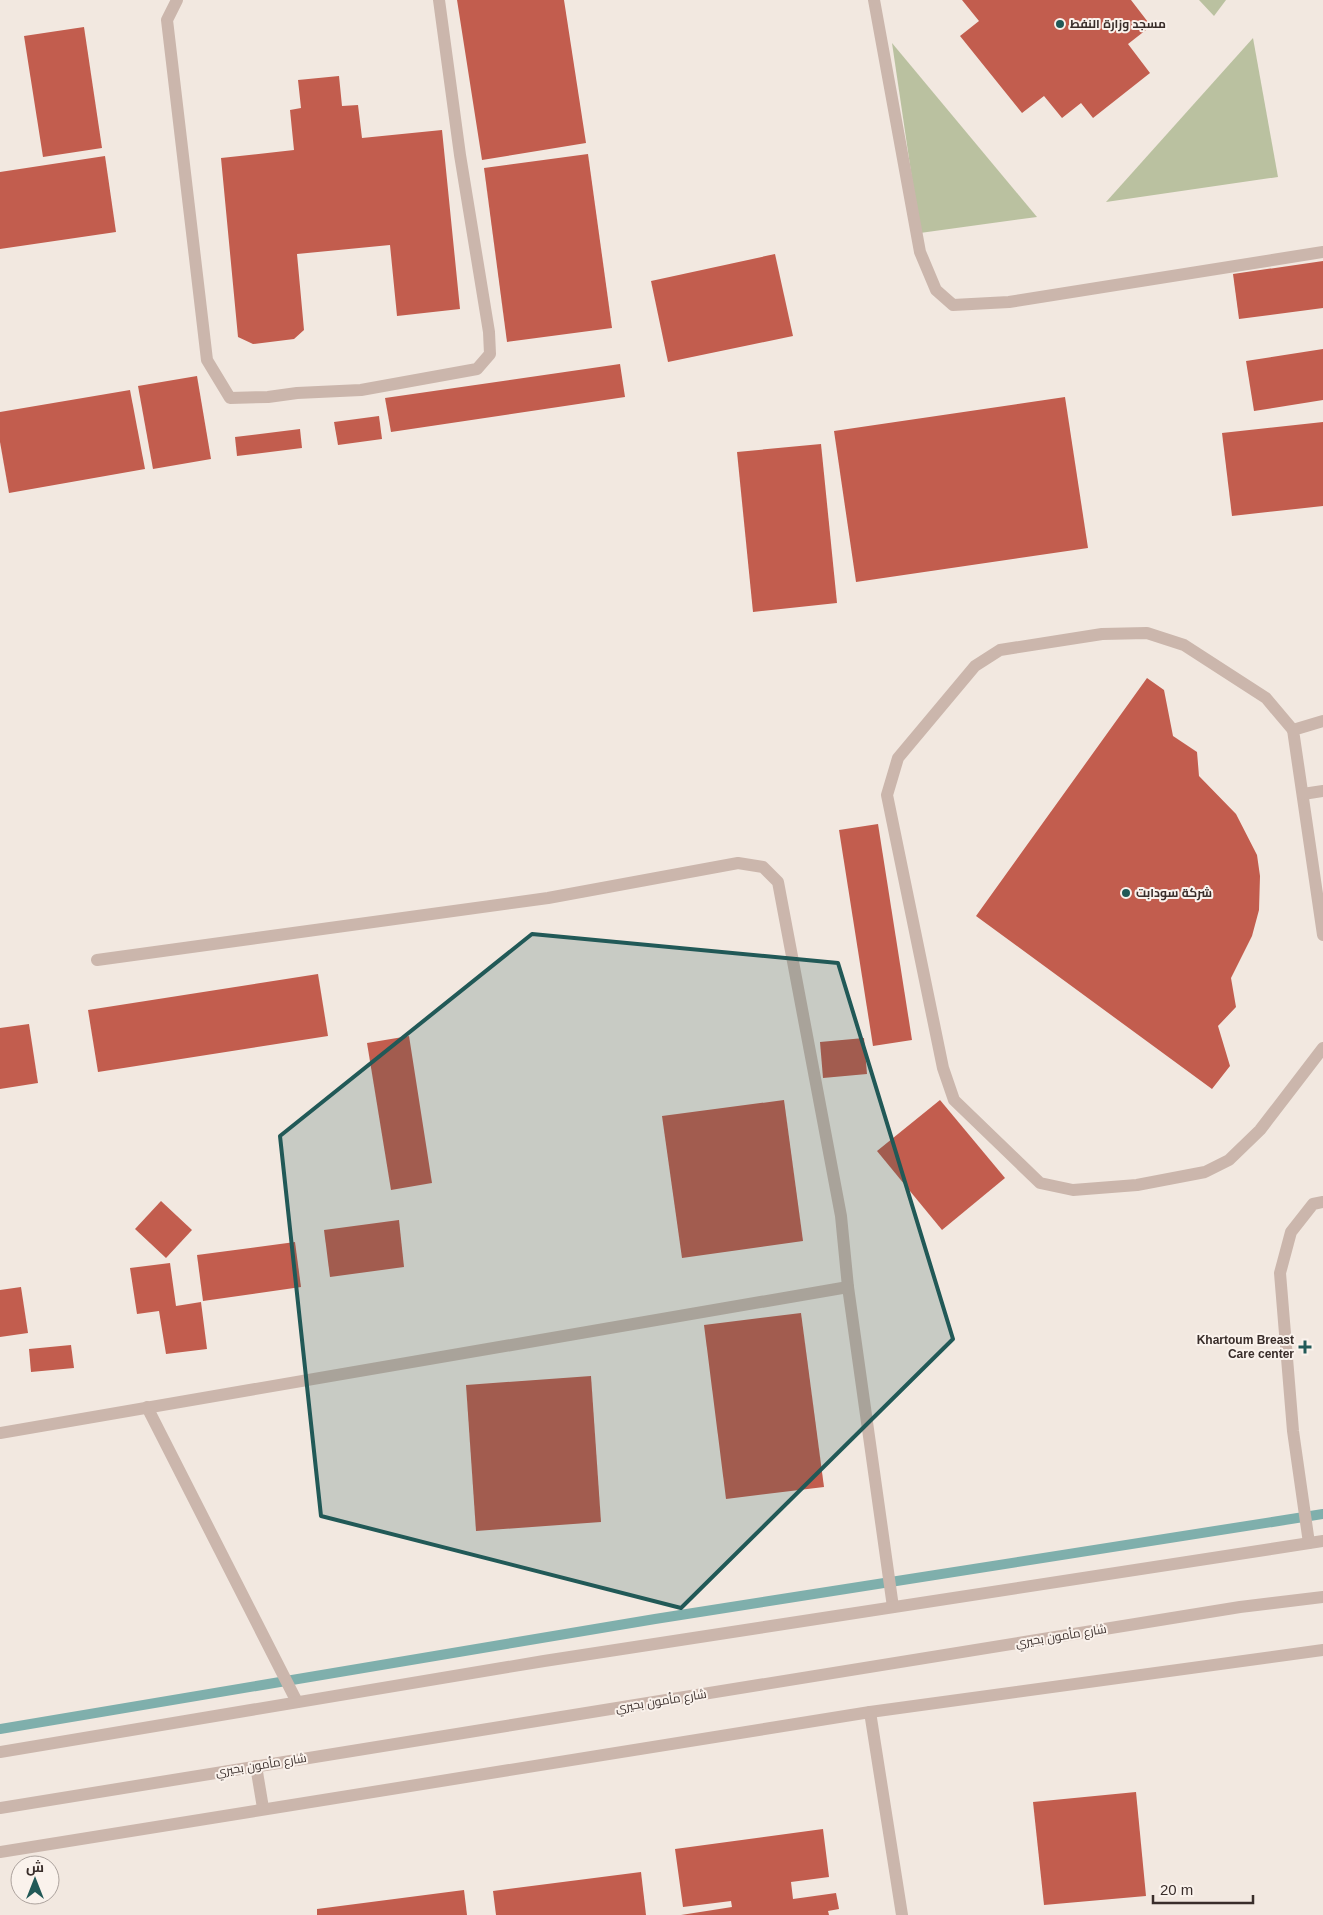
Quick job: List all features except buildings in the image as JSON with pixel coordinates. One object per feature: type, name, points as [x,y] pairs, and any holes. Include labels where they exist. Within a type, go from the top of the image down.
[{"type":"street","points":[[177,0],[167,20],[207,360],[230,398],[360,390],[477,369],[490,354],[489,332],[460,155],[438,0]]},
{"type":"street","points":[[874,0],[920,252],[936,290],[953,305],[1009,302],[1323,252]]},
{"type":"street","points":[[1323,934],[1293,730],[1266,698],[1184,645],[1148,633],[1102,634],[1000,650],[975,666],[898,758],[887,795],[943,1068],[954,1100],[1040,1183],[1073,1190],[1137,1185],[1205,1172],[1229,1160],[1260,1130],[1323,1048]]},
{"type":"street","points":[[1293,730],[1323,722]]},
{"type":"street","points":[[1303,794],[1323,791]]},
{"type":"street","points":[[97,960],[548,898],[738,863],[763,867],[778,882],[841,1216],[848,1287],[893,1607]]},
{"type":"street","points":[[1309,1543],[1293,1431],[1280,1273],[1291,1232],[1313,1204],[1323,1202]]},
{"type":"street","points":[[0,1433],[848,1287]]},
{"type":"street","points":[[147,1407],[297,1702]]},
{"type":"street","points":[[0,1752],[544,1661],[1323,1540]]},
{"type":"street","name":"شارع مأمون بحيري","points":[[0,1808],[1220,1610],[1323,1597]]},
{"type":"street","points":[[0,1852],[263,1808],[870,1712],[1323,1650]]},
{"type":"street","points":[[870,1712],[902,1915]]},
{"type":"street","points":[[256,1766],[263,1808]]},
{"type":"highlighted area","points":[[532,934],[838,963],[953,1339],[681,1608],[321,1516],[280,1136]]},
{"type":"green space","points":[[1199,0],[1226,0],[1214,16]]},
{"type":"green space","points":[[1253,38],[1278,177],[1106,202]]},
{"type":"green space","points":[[892,43],[1037,217],[920,233]]},
{"type":"waterway","points":[[0,1729],[655,1619],[1323,1514]]},
{"type":"place","name":"مسجد وزارة النفط","points":[[1060,24]]},
{"type":"place","name":"شركة سودابت","points":[[1126,893]]},
{"type":"place","name":"Khartoum Breast Care center","points":[[1305,1347]]}]
